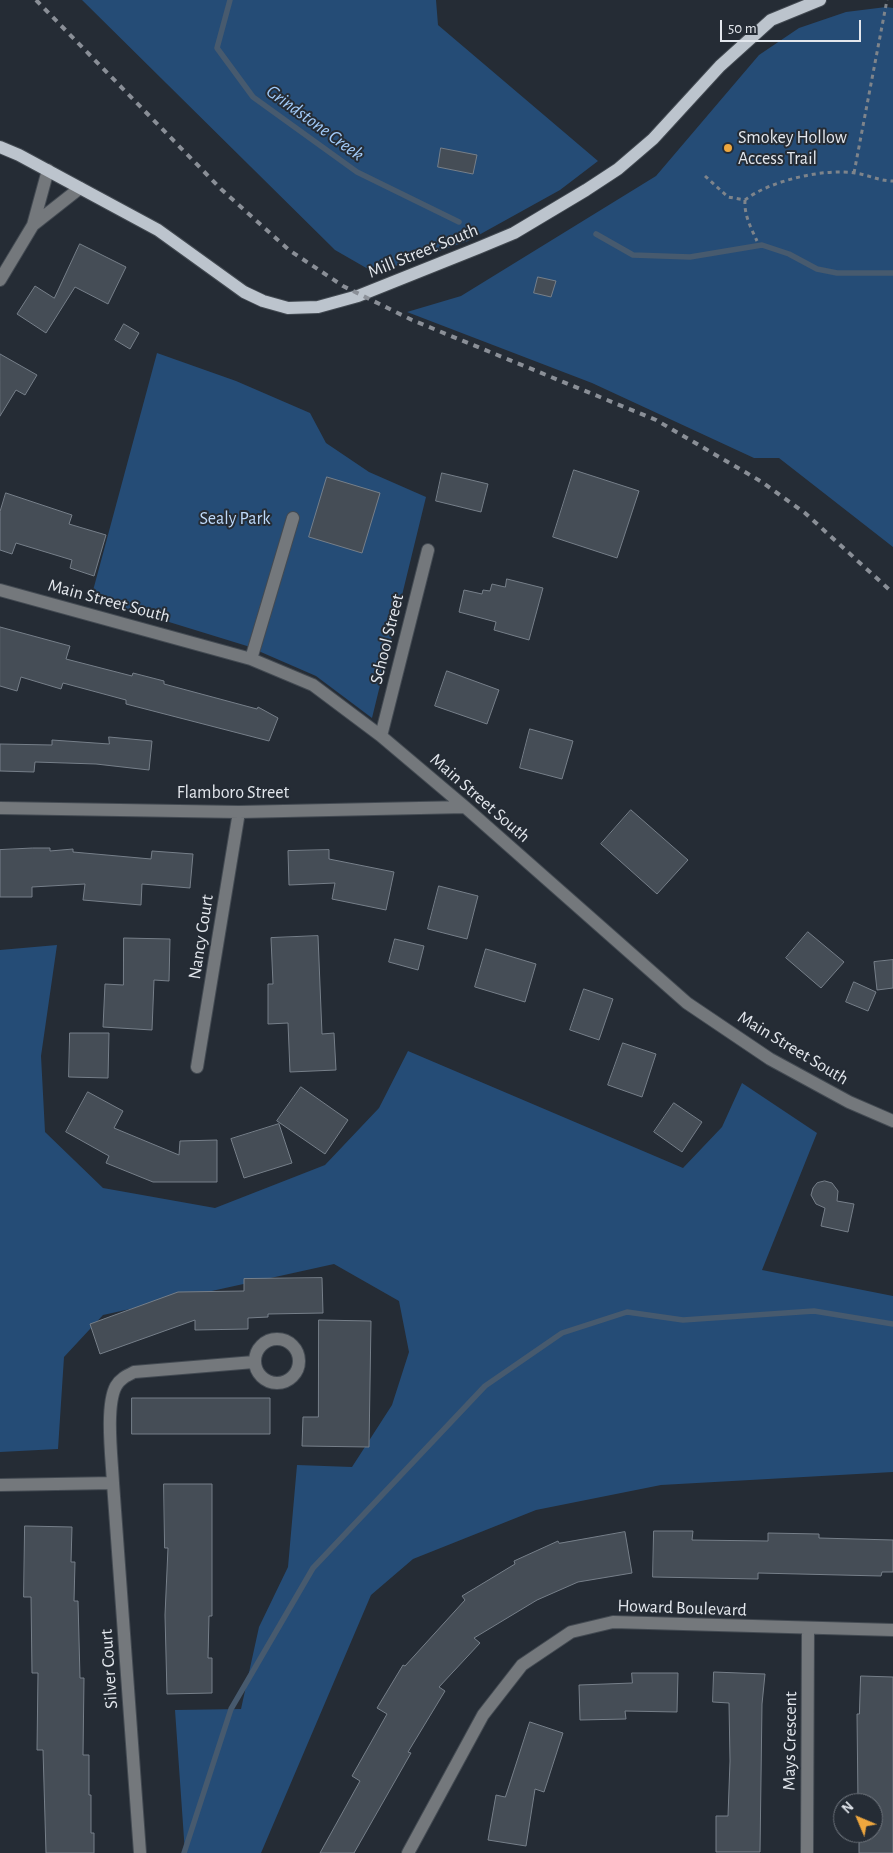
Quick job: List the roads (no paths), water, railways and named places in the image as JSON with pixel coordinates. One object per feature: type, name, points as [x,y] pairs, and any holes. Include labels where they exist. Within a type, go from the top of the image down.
[{"type":"main road","name":"Mill Street South","points":[[0,147],[48,170],[158,230],[244,292],[263,301],[288,308],[318,307],[358,296],[514,233],[586,190],[618,169],[653,139],[720,66],[771,20],[820,0]]},
{"type":"street","points":[[0,280],[33,225],[48,170]]},
{"type":"street","points":[[33,225],[80,188]]},
{"type":"street","points":[[251,659],[293,518]]},
{"type":"street","name":"School Street","points":[[381,736],[428,550]]},
{"type":"street","name":"Main Street South","points":[[0,590],[251,659],[313,685],[381,736],[465,807],[687,1003],[770,1059],[849,1102],[893,1121]]},
{"type":"street","name":"Flamboro Street","points":[[0,808],[239,812],[465,807]]},
{"type":"street","name":"Nancy Court","points":[[197,1067],[239,812]]},
{"type":"street","name":"Silver Court","points":[[140,1853],[110,1430],[115,1387],[121,1379],[134,1372],[254,1362]]},
{"type":"street","points":[[0,1485],[113,1483]]},
{"type":"street","name":"Howard Boulevard","points":[[408,1853],[483,1715],[522,1665],[571,1632],[613,1622],[808,1630],[893,1630]]},
{"type":"street","name":"Mays Crescent","points":[[807,1853],[808,1630]]},
{"type":"waterway","name":"Grindstone Creek","points":[[230,0],[217,48],[253,97],[357,172],[459,222]]},
{"type":"waterway","name":"Grindstone Creek","points":[[596,234],[633,255],[690,257],[762,245],[789,254],[817,269],[837,273],[893,273]]},
{"type":"waterway","points":[[184,1853],[231,1709],[313,1568],[485,1386],[562,1333],[627,1312],[683,1320],[814,1311],[893,1324]]},
{"type":"railway","points":[[36,0],[221,189],[289,250],[343,286],[412,320],[656,420],[762,482],[805,513],[893,593]]},
{"type":"place","name":"Smokey Hollow Access Trail","points":[[728,148]]},
{"type":"park label","name":"Sealy Park","points":[[235,519]]}]
